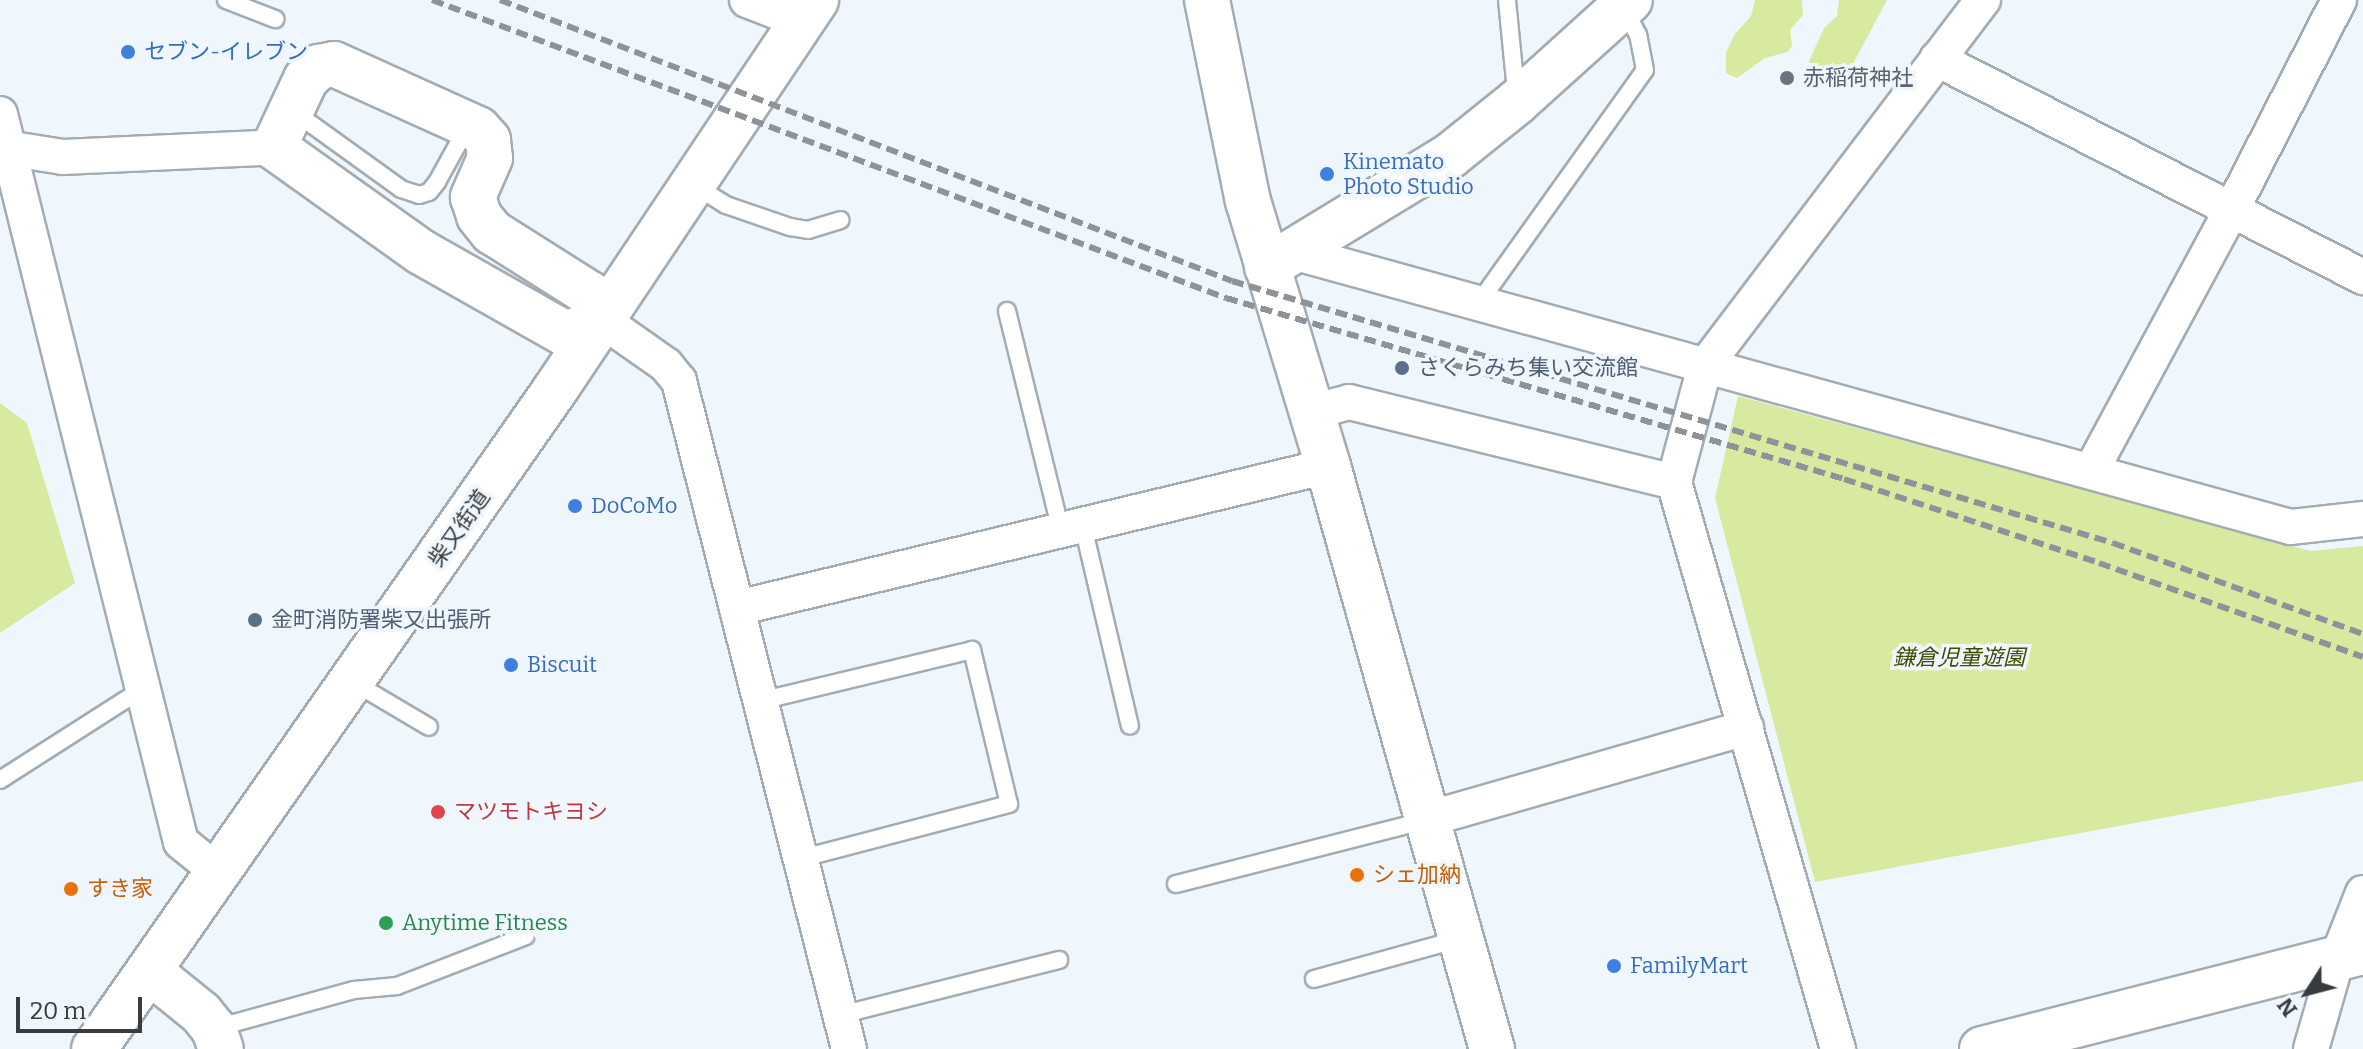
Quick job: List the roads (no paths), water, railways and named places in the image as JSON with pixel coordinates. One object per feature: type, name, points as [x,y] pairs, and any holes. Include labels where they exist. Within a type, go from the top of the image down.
[{"type":"street","points":[[747,0],[808,11]]},
{"type":"street","points":[[1207,0],[1239,169],[1280,259],[1312,412],[1492,1049]]},
{"type":"street","points":[[1838,1049],[1674,482],[1705,366],[1983,0]]},
{"type":"street","points":[[2091,471],[2231,211],[2339,0]]},
{"type":"street","points":[[1280,259],[1451,155],[1517,102],[1627,3]]},
{"type":"street","name":"柴又街道","points":[[94,1049],[602,320],[808,11]]},
{"type":"street","points":[[1937,59],[2363,277]]},
{"type":"street","points":[[275,135],[306,79],[319,67],[334,64],[478,129],[488,140],[490,158],[473,197],[451,226],[436,233],[401,238]]},
{"type":"street","points":[[0,114],[3,148],[144,688],[181,842],[218,872]]},
{"type":"street","points":[[3,148],[63,157],[275,135],[401,238],[566,334],[602,320]]},
{"type":"street","points":[[473,197],[479,216],[492,232],[590,294],[602,320],[666,365],[679,381],[849,1049]]},
{"type":"street","points":[[1280,259],[1478,304],[2291,527],[2363,519]]},
{"type":"street","points":[[1312,412],[1349,402],[1674,482]]},
{"type":"street","points":[[737,608],[1328,466]]},
{"type":"street","points":[[1428,819],[1746,728]]},
{"type":"street","points":[[2311,1049],[2350,956],[2363,893]]},
{"type":"street","points":[[1982,1049],[2350,956]]},
{"type":"street","points":[[149,971],[186,998],[217,1039]]},
{"type":"lane","points":[[226,0],[275,19]]},
{"type":"lane","points":[[1507,0],[1517,102]]},
{"type":"lane","points":[[1478,304],[1645,70],[1627,3]]},
{"type":"lane","points":[[275,135],[419,195],[429,192],[437,182],[464,133],[463,122]]},
{"type":"lane","points":[[693,185],[726,205],[790,227],[808,230],[840,220]]},
{"type":"lane","points":[[1007,311],[1130,726]]},
{"type":"lane","points":[[760,701],[972,650],[1009,804],[800,859]]},
{"type":"lane","points":[[352,681],[429,727]]},
{"type":"lane","points":[[0,780],[144,688]]},
{"type":"lane","points":[[1176,884],[1428,819]]},
{"type":"lane","points":[[217,1039],[354,990],[397,986],[526,936]]},
{"type":"lane","points":[[1314,979],[1462,939]]},
{"type":"lane","points":[[840,1015],[1059,960]]},
{"type":"railway","points":[[432,0],[1226,298],[1844,479],[2099,563],[2363,657]]},
{"type":"railway","points":[[500,0],[1232,281],[2113,543],[2363,634]]},
{"type":"place","name":"セブン-イレブン","points":[[128,52]]},
{"type":"place","name":"赤稲荷神社","points":[[1787,78]]},
{"type":"place","name":"Kinemato Photo Studio","points":[[1327,174]]},
{"type":"place","name":"さくらみち集い交流館","points":[[1402,368]]},
{"type":"place","name":"DoCoMo","points":[[575,506]]},
{"type":"place","name":"金町消防署柴又出張所","points":[[255,620]]},
{"type":"place","name":"Biscuit","points":[[511,665]]},
{"type":"place","name":"マツモトキヨシ","points":[[438,812]]},
{"type":"place","name":"シェ加納","points":[[1357,875]]},
{"type":"place","name":"すき家","points":[[71,889]]},
{"type":"place","name":"Anytime Fitness","points":[[386,923]]},
{"type":"place","name":"FamilyMart","points":[[1614,966]]},
{"type":"park label","name":"鎌倉児童遊園","points":[[1959,658]]}]
